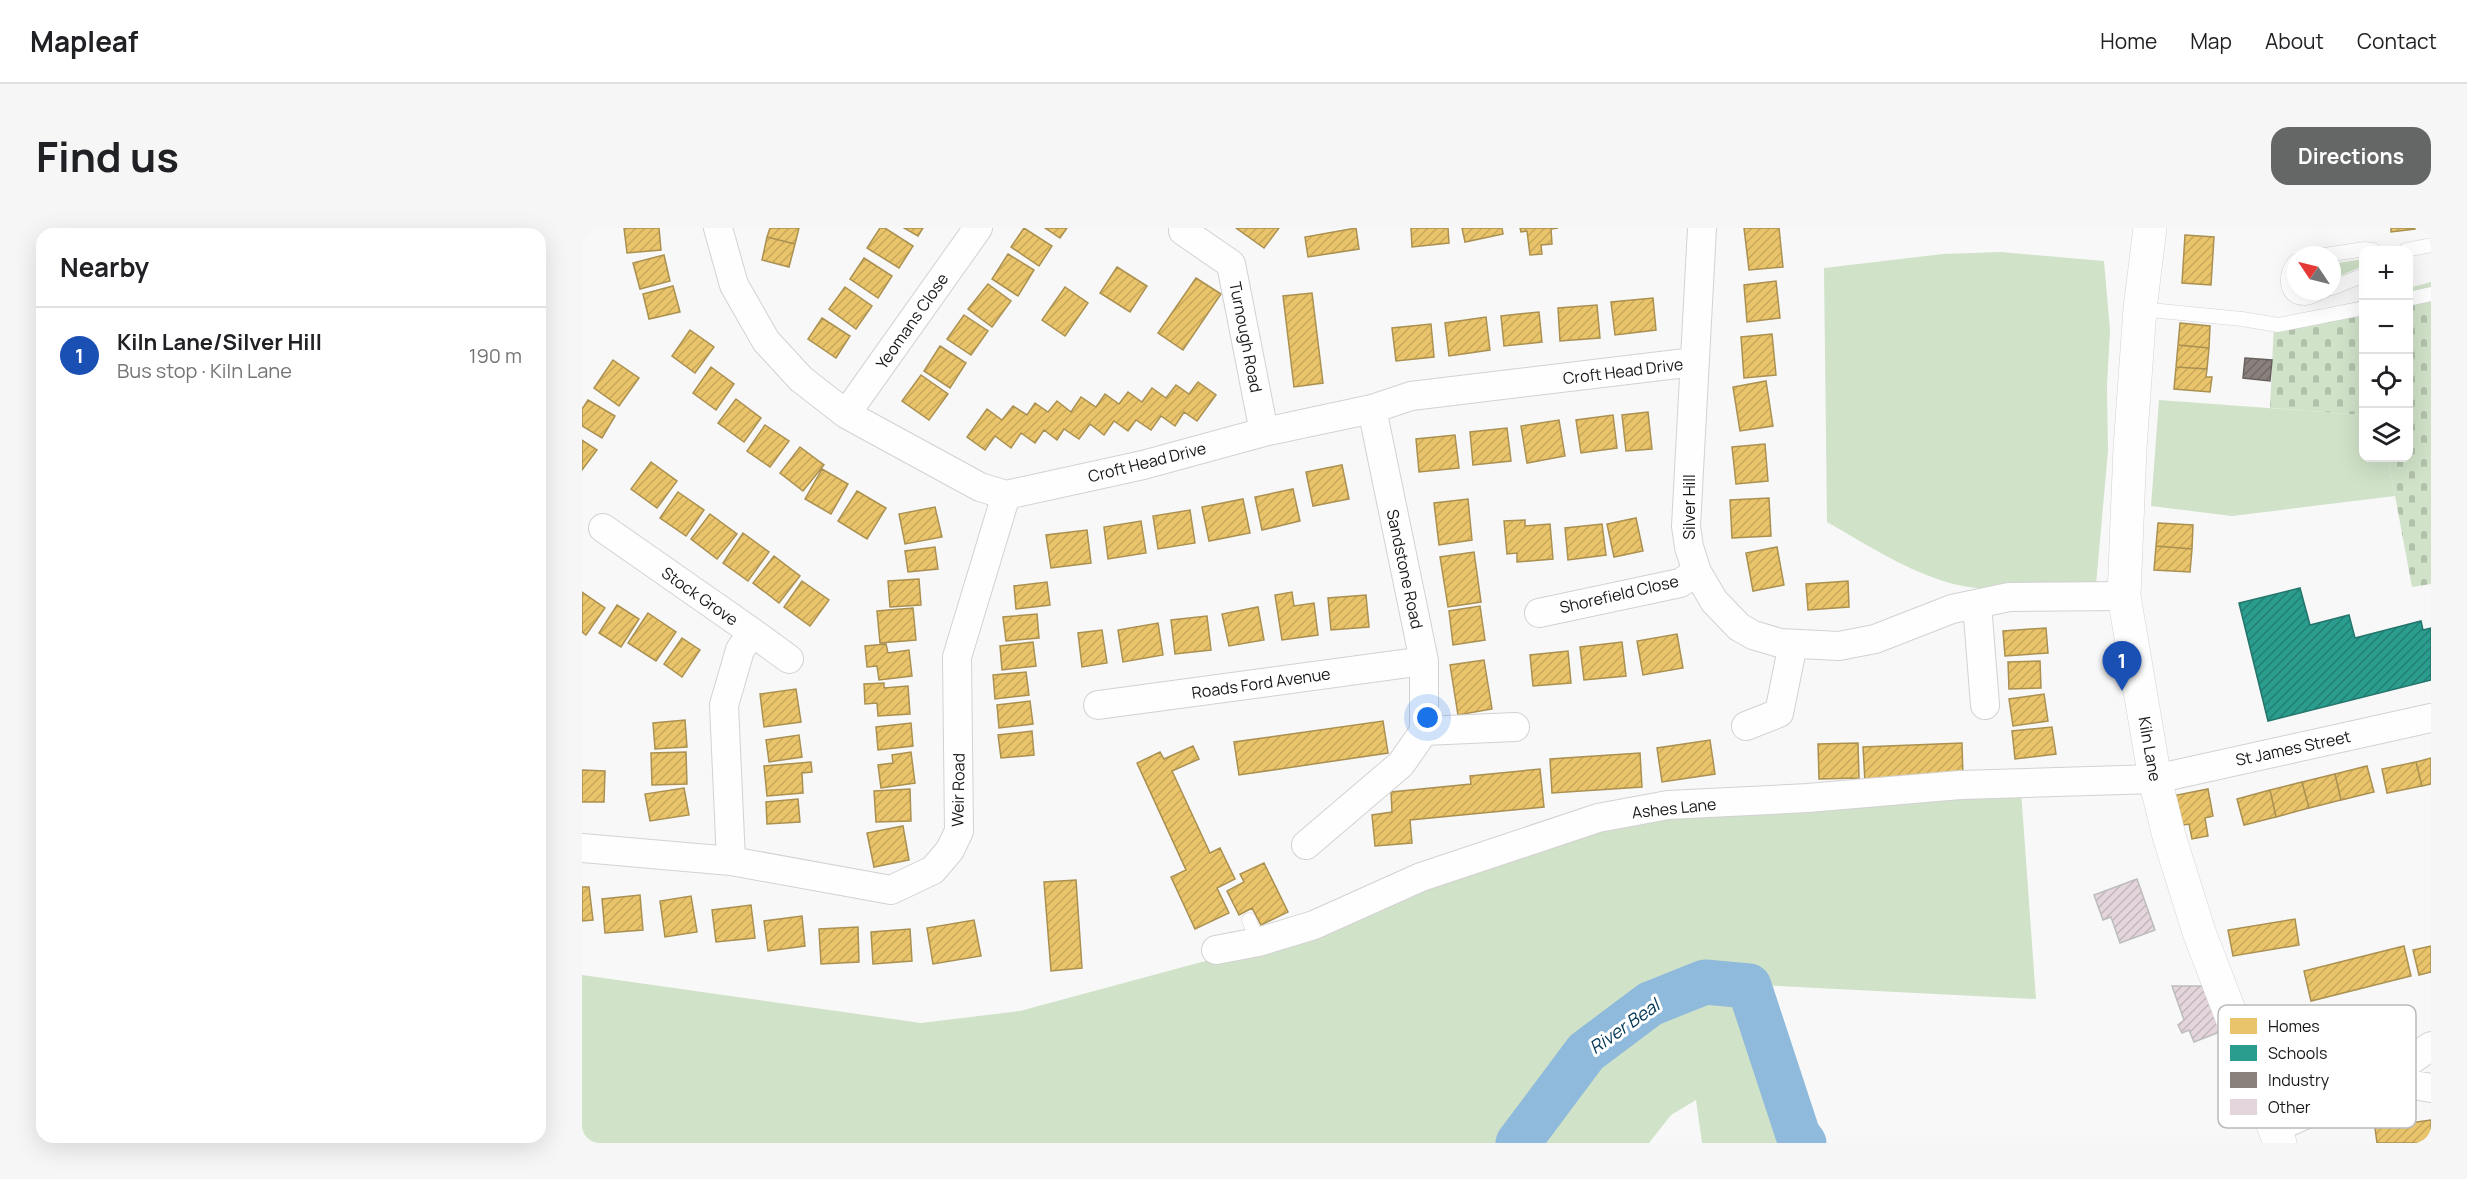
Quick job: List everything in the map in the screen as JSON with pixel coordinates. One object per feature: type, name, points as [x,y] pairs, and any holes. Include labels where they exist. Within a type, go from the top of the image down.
[{"type":"main road","name":"Kiln Lane","points":[[2150,228],[2140,309],[2130,448],[2124,596],[2155,778],[2169,836],[2199,932],[2227,1005]]},
{"type":"street","points":[[718,228],[734,285],[766,341],[801,379],[846,414],[980,487],[1005,495]]},
{"type":"street","name":"Yeomans Close","points":[[846,414],[978,228]]},
{"type":"street","name":"Silver Hill","points":[[1702,228],[1686,526],[1689,548],[1697,572],[1714,601],[1739,627],[1765,639],[1793,644],[1839,646],[1875,639],[1927,618],[2009,597],[2124,596]]},
{"type":"street","name":"Turnough Road","points":[[1183,231],[1231,264],[1264,432]]},
{"type":"street","name":"Croft Head Drive","points":[[1005,495],[1143,465],[1264,432],[1372,409],[1411,396],[1694,362]]},
{"type":"street","name":"Sandstone Road","points":[[1372,409],[1424,661],[1424,730]]},
{"type":"street","name":"Weir Road","points":[[582,848],[731,861],[891,890],[933,870],[950,850],[959,831],[957,657],[1005,495]]},
{"type":"street","name":"Stock Grove","points":[[603,528],[752,632],[740,650],[724,705],[731,861]]},
{"type":"street","name":"Shorefield Close","points":[[1539,613],[1680,583],[1697,572]]},
{"type":"street","points":[[1977,604],[1985,705]]},
{"type":"street","points":[[752,632],[789,658]]},
{"type":"street","points":[[1746,726],[1779,713],[1793,644]]},
{"type":"street","name":"Roads Ford Avenue","points":[[1098,705],[1424,661]]},
{"type":"street","name":"St James Street","points":[[2155,778],[2431,718]]},
{"type":"street","points":[[1306,845],[1401,764],[1424,730],[1515,727]]},
{"type":"street","name":"Ashes Lane","points":[[1216,950],[1254,931],[1314,925],[1421,877],[1598,818],[1668,805],[1808,798],[1960,785],[2155,778]]},
{"type":"street","points":[[2416,1057],[2431,1046]]},
{"type":"street","points":[[2416,1086],[2431,1088]]},
{"type":"street","points":[[2277,1136],[2292,1128]]},
{"type":"lane","points":[[2413,249],[2431,245]]},
{"type":"lane","points":[[2341,253],[2359,250]]},
{"type":"lane","points":[[2341,284],[2359,276]]},
{"type":"lane","points":[[2413,298],[2431,294]]},
{"type":"lane","points":[[2140,309],[2242,319],[2278,325],[2359,309]]},
{"type":"green space","points":[[2001,252],[2104,261],[2110,330],[2107,386],[2108,451],[2096,585],[2018,589],[1961,586],[1913,569],[1827,522],[1824,268],[1943,254]]},
{"type":"green space","points":[[2359,260],[2359,268],[2341,275],[2341,263]]},
{"type":"green space","points":[[2431,282],[2431,584],[2412,587],[2389,462],[2413,462],[2413,287]]},
{"type":"green space","points":[[2359,301],[2359,415],[2270,408],[2274,323]]},
{"type":"green space","points":[[2159,400],[2359,415],[2359,462],[2389,462],[2395,496],[2232,516],[2151,506]]},
{"type":"green space","points":[[2021,791],[2036,999],[1758,985],[1737,968],[1707,962],[1662,979],[1611,1009],[1496,1143],[582,1143],[582,975],[921,1023],[1020,1011],[1272,943],[1617,820]]},
{"type":"green space","points":[[1724,993],[1751,1026],[1767,1064],[1779,1104],[1796,1143],[1702,1143],[1696,1100],[1671,1115],[1649,1143],[1530,1143],[1597,1057],[1650,1016],[1700,994]]},
{"type":"building: Homes","points":[[624,228],[659,228],[661,250],[627,253]]},
{"type":"building: Homes","points":[[770,228],[799,228],[795,244],[767,237]]},
{"type":"building: Homes","points":[[880,228],[885,228],[913,246],[899,268],[867,248]]},
{"type":"building: Homes","points":[[904,228],[923,228],[918,236]]},
{"type":"building: Homes","points":[[1024,228],[1052,246],[1039,266],[1011,247]]},
{"type":"building: Homes","points":[[1045,228],[1067,228],[1060,238]]},
{"type":"building: Homes","points":[[1236,228],[1279,228],[1264,248]]},
{"type":"building: Homes","points":[[1356,228],[1359,249],[1308,257],[1305,237]]},
{"type":"building: Homes","points":[[1411,228],[1448,228],[1449,243],[1412,247]]},
{"type":"building: Homes","points":[[1462,228],[1502,228],[1503,234],[1465,242]]},
{"type":"building: Homes","points":[[1520,228],[1558,228],[1551,229],[1552,244],[1541,245],[1542,254],[1530,255],[1527,231],[1521,232]]},
{"type":"building: Homes","points":[[1744,228],[1779,228],[1783,267],[1749,270]]},
{"type":"building: Homes","points":[[2391,228],[2415,228],[2415,229],[2391,232]]},
{"type":"building: Homes","points":[[2185,235],[2214,237],[2211,285],[2182,283]]},
{"type":"building: Homes","points":[[767,237],[795,244],[789,267],[762,260]]},
{"type":"building: Homes","points":[[1008,254],[1034,270],[1018,296],[992,279]]},
{"type":"building: Homes","points":[[664,255],[670,281],[640,289],[633,263]]},
{"type":"building: Homes","points":[[864,258],[892,276],[878,298],[850,279]]},
{"type":"building: Homes","points":[[1117,267],[1147,286],[1130,312],[1100,293]]},
{"type":"building: Homes","points":[[1196,278],[1221,294],[1183,350],[1158,333]]},
{"type":"building: Homes","points":[[1776,281],[1780,318],[1747,322],[1744,285]]},
{"type":"building: Homes","points":[[988,284],[1011,301],[992,327],[968,309]]},
{"type":"building: Homes","points":[[673,286],[680,312],[649,319],[643,294]]},
{"type":"building: Homes","points":[[845,287],[872,306],[856,329],[829,309]]},
{"type":"building: Homes","points":[[1065,287],[1088,303],[1065,336],[1042,320]]},
{"type":"building: Homes","points":[[1312,293],[1323,383],[1294,387],[1283,296]]},
{"type":"building: Homes","points":[[1653,298],[1656,330],[1615,335],[1611,302]]},
{"type":"building: Homes","points":[[1597,305],[1600,338],[1560,341],[1558,308]]},
{"type":"building: Homes","points":[[1539,312],[1542,342],[1504,346],[1501,316]]},
{"type":"building: Homes","points":[[964,315],[988,331],[971,355],[947,339]]},
{"type":"building: Homes","points":[[1486,317],[1490,350],[1449,356],[1445,323]]},
{"type":"building: Homes","points":[[822,318],[850,336],[836,358],[808,339]]},
{"type":"building: Homes","points":[[2180,323],[2210,326],[2209,348],[2178,345]]},
{"type":"building: Homes","points":[[1431,324],[1434,357],[1396,361],[1392,328]]},
{"type":"building: Homes","points":[[690,330],[714,347],[695,373],[672,356]]},
{"type":"building: Homes","points":[[1772,334],[1776,375],[1744,378],[1741,337]]},
{"type":"building: Homes","points":[[2178,345],[2209,348],[2207,369],[2176,367]]},
{"type":"building: Homes","points":[[940,346],[966,363],[950,388],[924,371]]},
{"type":"building: Homes","points":[[613,360],[639,378],[619,406],[594,388]]},
{"type":"building: Homes","points":[[711,367],[734,384],[716,410],[693,393]]},
{"type":"building: Homes","points":[[2176,367],[2207,369],[2206,377],[2212,377],[2210,392],[2174,389]]},
{"type":"building: Homes","points":[[921,375],[948,394],[929,420],[902,401]]},
{"type":"building: Homes","points":[[1766,381],[1773,426],[1740,431],[1733,387]]},
{"type":"building: Homes","points":[[1198,382],[1216,395],[1197,421],[1184,412],[1175,426],[1161,416],[1151,430],[1136,420],[1128,431],[1114,421],[1104,435],[1090,424],[1079,439],[1064,429],[1057,440],[1044,430],[1035,443],[1021,433],[1011,448],[995,436],[985,450],[967,437],[987,409],[1002,420],[1013,406],[1027,415],[1035,403],[1048,412],[1057,401],[1071,412],[1081,397],[1096,407],[1105,394],[1119,404],[1128,392],[1142,402],[1152,388],[1166,398],[1176,385],[1189,394]]},
{"type":"building: Homes","points":[[736,399],[761,418],[744,442],[718,423]]},
{"type":"building: Homes","points":[[588,400],[615,416],[602,438],[582,426],[582,409]]},
{"type":"building: Homes","points":[[1648,412],[1652,449],[1626,451],[1622,415]]},
{"type":"building: Homes","points":[[1613,415],[1617,448],[1581,453],[1576,420]]},
{"type":"building: Homes","points":[[1559,420],[1565,456],[1527,463],[1521,426]]},
{"type":"building: Homes","points":[[765,425],[789,441],[770,467],[747,451]]},
{"type":"building: Homes","points":[[1507,428],[1511,461],[1473,465],[1470,432]]},
{"type":"building: Homes","points":[[1455,435],[1459,468],[1419,472],[1416,439]]},
{"type":"building: Homes","points":[[582,440],[597,450],[582,470]]},
{"type":"building: Homes","points":[[1765,444],[1768,481],[1736,484],[1732,447]]},
{"type":"building: Homes","points":[[800,447],[824,465],[803,491],[780,473]]},
{"type":"building: Homes","points":[[651,462],[677,481],[657,508],[631,489]]},
{"type":"building: Homes","points":[[1342,465],[1349,499],[1313,506],[1306,472]]},
{"type":"building: Homes","points":[[822,469],[848,484],[831,514],[805,499]]},
{"type":"building: Homes","points":[[1293,489],[1300,521],[1262,530],[1255,497]]},
{"type":"building: Homes","points":[[857,491],[886,508],[867,539],[838,521]]},
{"type":"building: Homes","points":[[678,492],[704,510],[686,536],[660,518]]},
{"type":"building: Homes","points":[[1769,498],[1771,536],[1732,538],[1730,500]]},
{"type":"building: Homes","points":[[1243,499],[1250,533],[1209,541],[1202,507]]},
{"type":"building: Homes","points":[[1468,499],[1472,540],[1439,545],[1434,503]]},
{"type":"building: Homes","points":[[935,507],[942,537],[905,544],[899,514]]},
{"type":"building: Homes","points":[[1190,510],[1195,543],[1158,549],[1153,516]]},
{"type":"building: Homes","points":[[710,514],[737,534],[717,559],[691,539]]},
{"type":"building: Homes","points":[[1636,518],[1643,551],[1614,557],[1607,524]]},
{"type":"building: Homes","points":[[1525,520],[1525,526],[1550,524],[1553,559],[1517,562],[1517,553],[1507,554],[1504,521]]},
{"type":"building: Homes","points":[[1141,521],[1146,553],[1108,559],[1104,527]]},
{"type":"building: Homes","points":[[2158,523],[2193,525],[2192,549],[2156,546]]},
{"type":"building: Homes","points":[[1602,524],[1606,555],[1568,560],[1565,528]]},
{"type":"building: Homes","points":[[1087,530],[1091,563],[1051,568],[1046,535]]},
{"type":"building: Homes","points":[[743,533],[769,552],[748,581],[723,563]]},
{"type":"building: Homes","points":[[2156,546],[2192,549],[2190,572],[2154,570]]},
{"type":"building: Homes","points":[[935,547],[938,569],[908,572],[905,551]]},
{"type":"building: Homes","points":[[1777,547],[1784,585],[1753,591],[1746,553]]},
{"type":"building: Homes","points":[[1474,552],[1481,602],[1448,607],[1440,557]]},
{"type":"building: Homes","points":[[774,556],[800,576],[779,603],[753,583]]},
{"type":"building: Homes","points":[[919,579],[921,605],[890,607],[888,581]]},
{"type":"building: Homes","points":[[802,581],[829,600],[810,626],[784,607]]},
{"type":"building: Homes","points":[[1848,581],[1849,607],[1808,610],[1806,584]]},
{"type":"building: Homes","points":[[1047,582],[1050,605],[1016,609],[1014,586]]},
{"type":"building: Homes","points":[[582,592],[605,608],[586,635],[582,632]]},
{"type":"building: Homes","points":[[1292,592],[1294,606],[1314,603],[1318,635],[1282,640],[1275,595]]},
{"type":"building: Homes","points":[[1366,595],[1369,627],[1331,630],[1328,598]]},
{"type":"building: Homes","points":[[617,605],[639,619],[621,647],[599,633]]},
{"type":"building: Homes","points":[[1480,606],[1485,640],[1453,645],[1449,611]]},
{"type":"building: Homes","points":[[1258,607],[1264,640],[1229,646],[1222,614]]},
{"type":"building: Homes","points":[[913,608],[916,640],[880,643],[877,611]]},
{"type":"building: Homes","points":[[648,613],[676,632],[656,661],[628,643]]},
{"type":"building: Homes","points":[[1037,614],[1039,638],[1006,641],[1003,617]]},
{"type":"building: Homes","points":[[1207,616],[1211,650],[1175,654],[1171,620]]},
{"type":"building: Homes","points":[[1158,623],[1163,655],[1123,662],[1118,630]]},
{"type":"building: Homes","points":[[2046,628],[2048,653],[2005,656],[2003,631]]},
{"type":"building: Homes","points":[[1102,630],[1107,663],[1082,667],[1078,633]]},
{"type":"building: Homes","points":[[1677,634],[1683,668],[1643,675],[1637,641]]},
{"type":"building: Homes","points":[[682,638],[700,650],[682,677],[664,664]]},
{"type":"building: Homes","points":[[1033,642],[1036,666],[1002,670],[1000,646]]},
{"type":"building: Homes","points":[[1622,642],[1626,676],[1584,680],[1580,647]]},
{"type":"building: Homes","points":[[886,644],[888,653],[909,650],[912,676],[879,680],[877,666],[867,667],[865,646]]},
{"type":"building: Homes","points":[[1568,651],[1571,683],[1533,686],[1530,655]]},
{"type":"building: Homes","points":[[1484,660],[1492,709],[1458,715],[1450,665]]},
{"type":"building: Homes","points":[[2040,661],[2041,688],[2009,689],[2008,662]]},
{"type":"building: Homes","points":[[1026,672],[1029,695],[995,699],[993,675]]},
{"type":"building: Homes","points":[[884,683],[884,688],[908,686],[910,714],[878,716],[877,703],[865,704],[864,684]]},
{"type":"building: Homes","points":[[796,689],[801,722],[764,727],[760,694]]},
{"type":"building: Homes","points":[[2044,694],[2048,721],[2013,726],[2009,699]]},
{"type":"building: Homes","points":[[1030,701],[1033,724],[999,728],[997,705]]},
{"type":"building: Homes","points":[[685,720],[687,747],[655,749],[653,723]]},
{"type":"building: Homes","points":[[1383,721],[1388,753],[1239,775],[1234,742]]},
{"type":"building: Homes","points":[[911,723],[913,746],[878,750],[876,727]]},
{"type":"building: Homes","points":[[2052,727],[2056,754],[2015,759],[2012,731]]},
{"type":"building: Homes","points":[[1032,731],[1034,755],[1001,758],[998,735]]},
{"type":"building: Homes","points":[[799,735],[802,757],[769,762],[766,740]]},
{"type":"building: Homes","points":[[1710,740],[1715,774],[1662,782],[1657,748]]},
{"type":"building: Homes","points":[[1858,743],[1859,778],[1819,779],[1818,744]]},
{"type":"building: Homes","points":[[1962,743],[1963,778],[1865,782],[1863,747]]},
{"type":"building: Homes","points":[[1193,746],[1199,759],[1172,771],[1210,853],[1220,848],[1235,879],[1217,888],[1229,913],[1195,929],[1171,877],[1186,870],[1137,763],[1160,752],[1164,759]]},
{"type":"building: Homes","points":[[686,752],[687,784],[652,785],[651,753]]},
{"type":"building: Homes","points":[[911,752],[915,783],[881,788],[878,765],[893,763],[892,755]]},
{"type":"building: Homes","points":[[1640,753],[1642,787],[1552,793],[1550,759]]},
{"type":"building: Homes","points":[[2431,758],[2431,784],[2422,786],[2416,762]]},
{"type":"building: Homes","points":[[811,762],[812,772],[802,773],[803,793],[767,796],[764,766]]},
{"type":"building: Homes","points":[[2416,762],[2422,786],[2387,793],[2382,769]]},
{"type":"building: Homes","points":[[2367,766],[2374,792],[2341,800],[2335,774]]},
{"type":"building: Homes","points":[[1540,769],[1544,807],[1410,820],[1412,843],[1375,846],[1372,815],[1392,812],[1391,792],[1471,784],[1470,776]]},
{"type":"building: Homes","points":[[582,770],[605,771],[604,802],[582,802]]},
{"type":"building: Homes","points":[[2335,774],[2341,800],[2309,808],[2302,782]]},
{"type":"building: Homes","points":[[2302,782],[2309,808],[2276,817],[2270,790]]},
{"type":"building: Homes","points":[[684,788],[689,815],[650,821],[645,794]]},
{"type":"building: Homes","points":[[910,789],[911,821],[876,822],[874,791]]},
{"type":"building: Homes","points":[[2208,789],[2213,816],[2205,818],[2208,836],[2192,839],[2189,824],[2178,826],[2172,796]]},
{"type":"building: Homes","points":[[2270,790],[2276,817],[2244,825],[2237,799]]},
{"type":"building: Homes","points":[[798,799],[800,822],[767,824],[766,802]]},
{"type":"building: Homes","points":[[903,826],[909,860],[874,867],[867,833]]},
{"type":"building: Homes","points":[[1264,863],[1288,912],[1261,925],[1252,908],[1239,915],[1227,891],[1244,882],[1240,874]]},
{"type":"building: Homes","points":[[1076,880],[1082,968],[1051,971],[1044,882]]},
{"type":"building: Homes","points":[[582,887],[589,887],[593,920],[582,921]]},
{"type":"building: Homes","points":[[640,895],[643,930],[605,933],[602,899]]},
{"type":"building: Homes","points":[[691,896],[697,932],[665,937],[660,901]]},
{"type":"building: Homes","points":[[751,905],[755,938],[716,942],[712,910]]},
{"type":"building: Homes","points":[[802,916],[805,946],[768,951],[764,921]]},
{"type":"building: Homes","points":[[2295,919],[2299,945],[2233,956],[2228,930]]},
{"type":"building: Homes","points":[[974,920],[981,956],[933,964],[927,928]]},
{"type":"building: Homes","points":[[858,927],[859,962],[821,964],[819,929]]},
{"type":"building: Homes","points":[[910,929],[912,961],[873,964],[871,932]]},
{"type":"building: Homes","points":[[2404,946],[2411,976],[2311,1001],[2304,971]]},
{"type":"building: Homes","points":[[2431,946],[2431,972],[2419,975],[2413,950]]},
{"type":"building: Homes","points":[[2431,1120],[2431,1143],[2377,1143],[2375,1128],[2416,1128],[2416,1122]]},
{"type":"building: Schools","points":[[2300,588],[2310,625],[2349,615],[2355,638],[2421,621],[2423,630],[2431,628],[2431,680],[2268,721],[2239,603]]},
{"type":"building: Industry","points":[[2245,358],[2272,360],[2270,381],[2243,378]]},
{"type":"building: Other","points":[[2137,879],[2155,930],[2120,943],[2111,917],[2103,920],[2094,895]]},
{"type":"building: Other","points":[[2172,986],[2203,986],[2218,1022],[2218,1033],[2194,1042],[2189,1030],[2182,1033],[2178,1025],[2184,1020]]},
{"type":"waterway","name":"River Beal","points":[[1518,1143],[1586,1052],[1650,1004],[1705,982],[1749,986],[1798,1135],[1804,1143]]},
{"type":"place","name":"Kiln Lane/Silver Hill","points":[[2122,691]]}]
